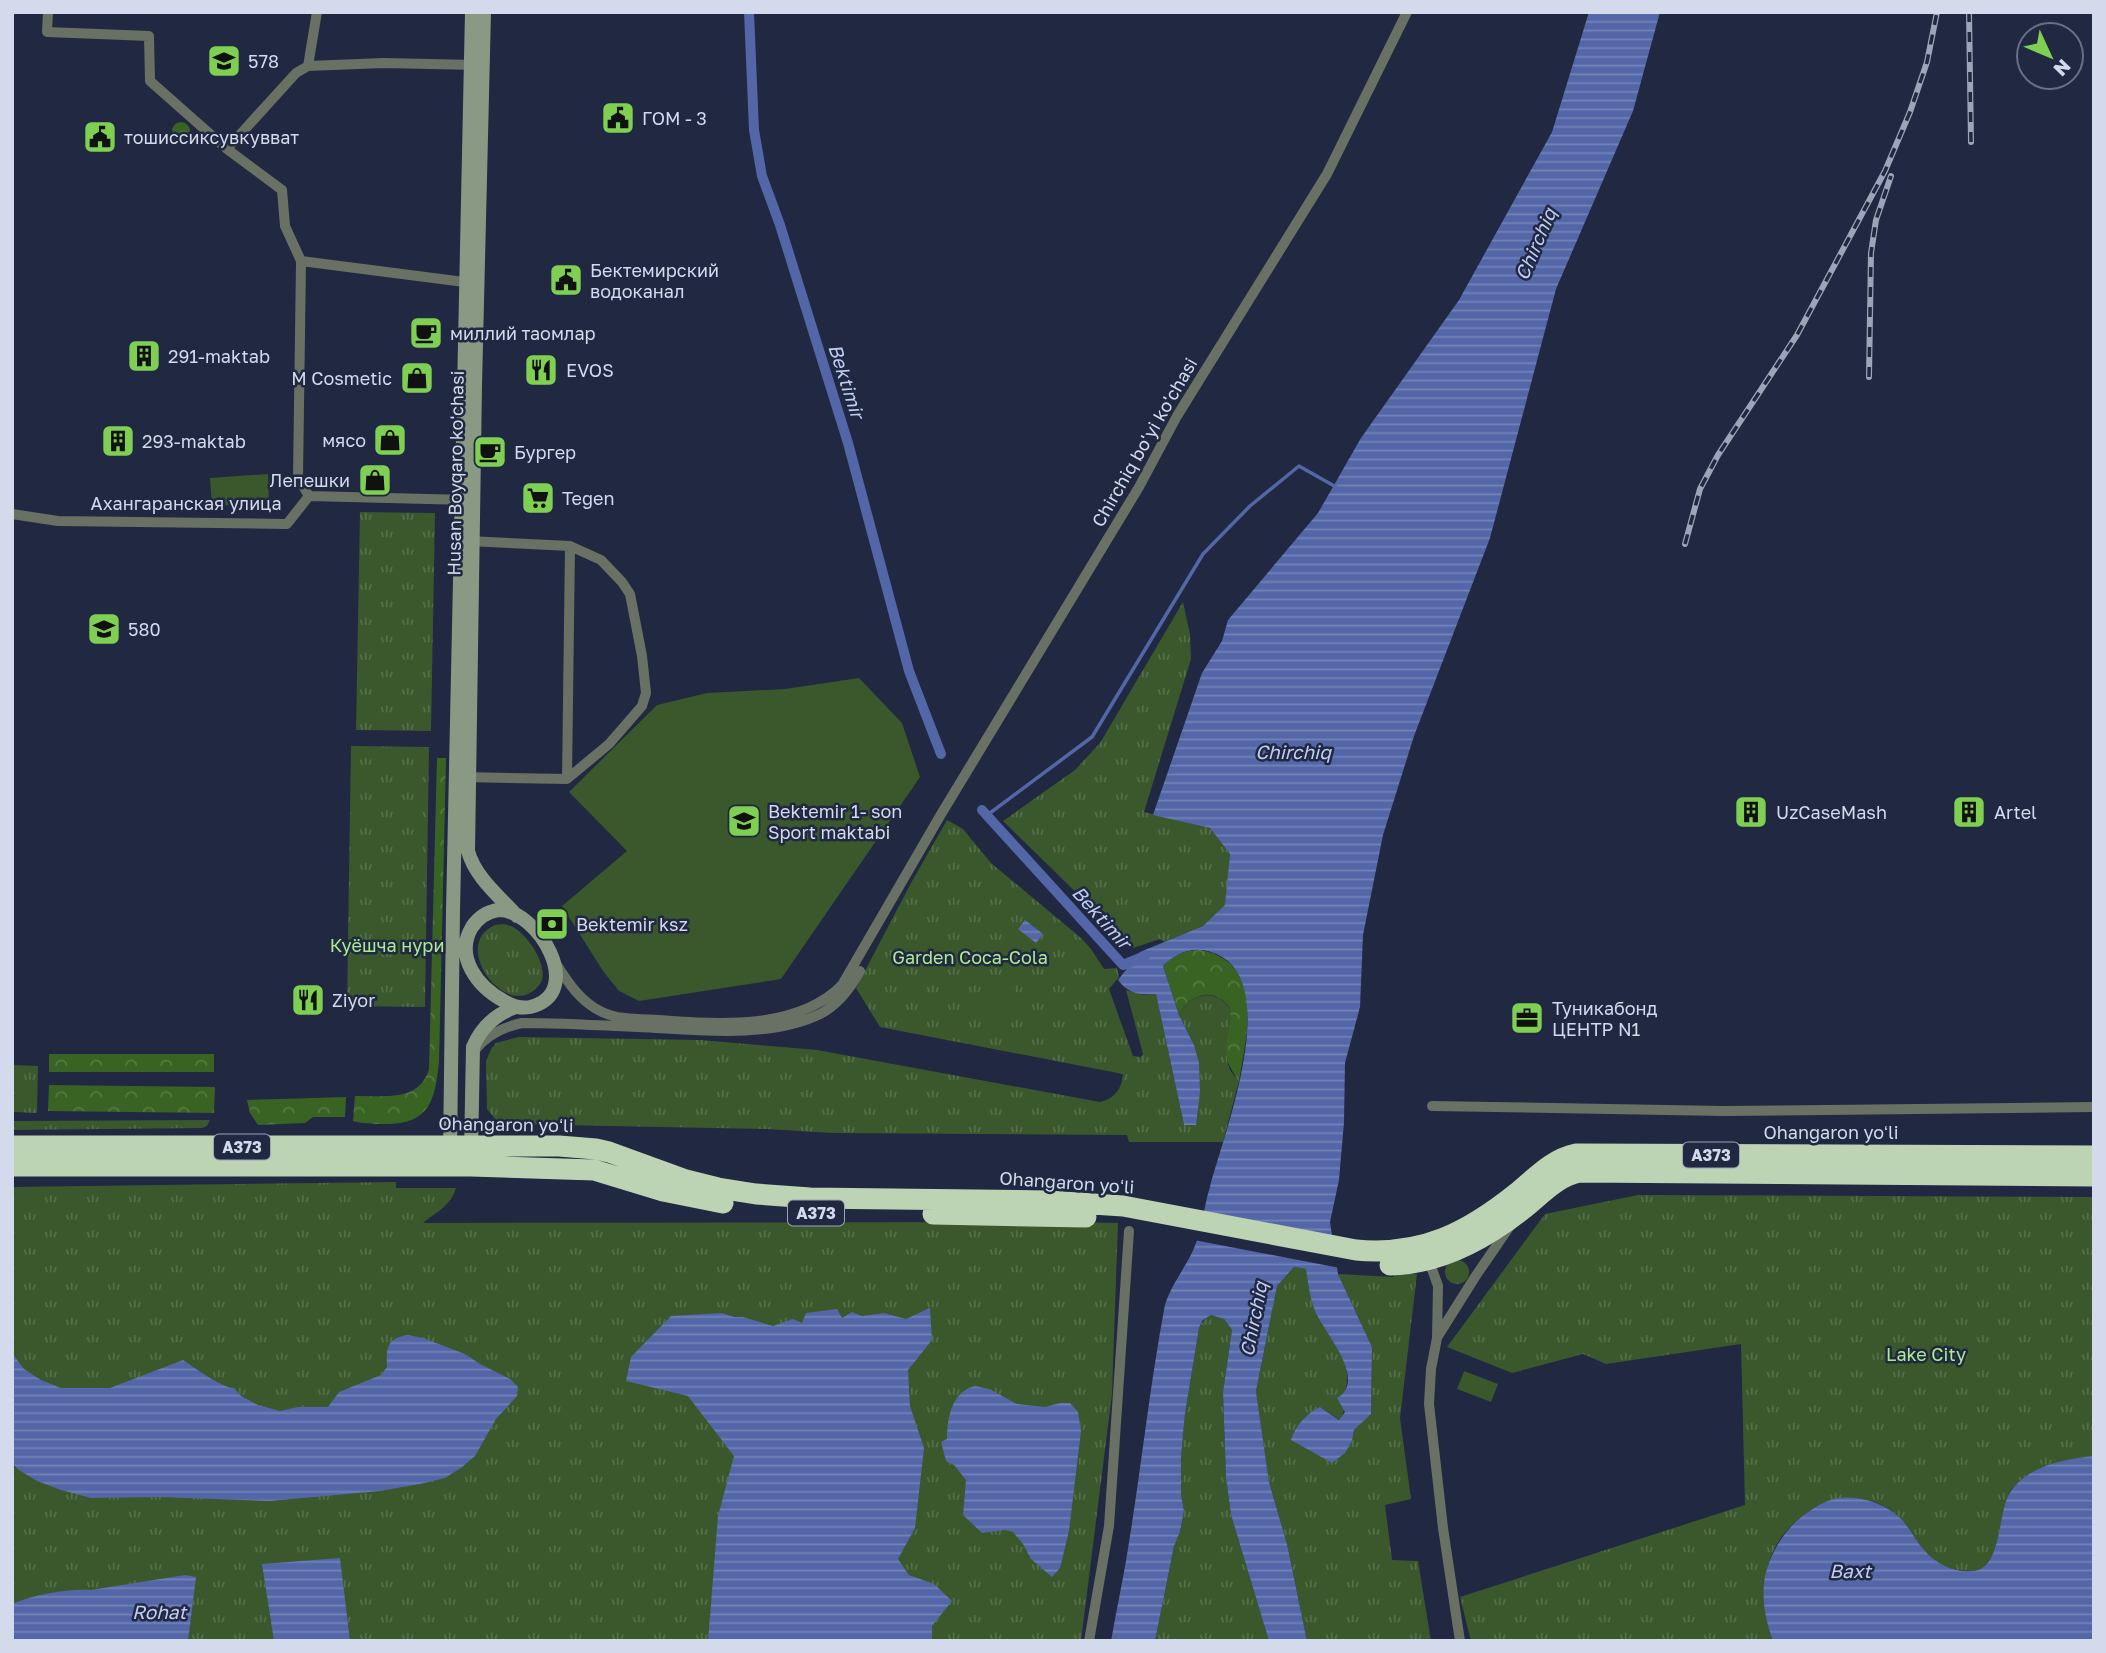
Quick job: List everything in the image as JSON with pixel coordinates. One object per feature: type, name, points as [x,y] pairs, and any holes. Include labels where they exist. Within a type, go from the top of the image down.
[{"type":"highway","name":"Ohangaron yoʻli","points":[[14,1162],[461,1156],[559,1146],[596,1149],[686,1181],[756,1194],[810,1198],[1048,1201],[1123,1206],[1187,1225],[1394,1265],[1423,1262],[1465,1246],[1521,1211],[1565,1176],[1580,1172],[2094,1176]]},
{"type":"highway","name":"Ohangaron yoʻli","points":[[1354,1257],[1409,1250],[1456,1233],[1484,1217],[1556,1161],[1576,1154],[2094,1156]]},
{"type":"main road","name":"Husan Boyqaro ko'chasi","points":[[472,12],[477,65]]},
{"type":"main road","name":"Husan Boyqaro ko'chasi","points":[[461,1156],[453,1013],[453,911],[463,777],[477,65],[484,12]]},
{"type":"main road","name":"Husan Boyqaro ko'chasi","points":[[463,777],[471,862],[478,873],[537,934],[554,960]]},
{"type":"main road","name":"Husan Boyqaro ko'chasi","points":[[453,1013],[470,930],[484,915],[493,911],[503,910],[517,915]]},
{"type":"main road","name":"Husan Boyqaro ko'chasi","points":[[453,911],[469,966],[479,982],[493,994],[516,1007]]},
{"type":"main road","points":[[461,1156],[471,1055],[476,1040],[487,1025],[502,1014],[516,1007],[531,1007],[549,995],[556,978],[554,960]]},
{"type":"street","points":[[48,12],[47,32],[149,37],[150,80],[227,149],[282,190],[285,226],[301,261],[298,478],[309,496],[468,500]]},
{"type":"street","points":[[308,66],[317,12]]},
{"type":"street","name":"Chirchiq bo'yi ko'chasi","points":[[554,960],[579,996],[599,1011],[611,1016],[726,1024],[752,1021],[790,1014],[825,1001],[842,985],[940,816],[1139,487],[1177,416],[1327,174],[1407,12]]},
{"type":"street","points":[[227,149],[296,73],[308,66],[477,65]]},
{"type":"street","points":[[301,261],[472,283]]},
{"type":"street","name":"Ахангаранская улица","points":[[12,514],[58,520],[287,524],[309,496]]},
{"type":"street","points":[[463,777],[567,779],[609,744],[642,706],[646,693],[630,594],[601,560],[570,546],[467,541]]},
{"type":"street","points":[[567,779],[570,546]]},
{"type":"street","name":"Chirchiq bo'yi ko'chasi","points":[[471,1055],[484,1040],[502,1028],[522,1023],[695,1031],[747,1030],[785,1025],[817,1015],[839,1001],[849,990],[887,920],[902,884]]},
{"type":"street","name":"Chirchiq bo'yi ko'chasi","points":[[516,1007],[547,1023]]},
{"type":"street","points":[[1432,1106],[1723,1111],[2094,1107]]},
{"type":"street","points":[[1437,1338],[1521,1211]]},
{"type":"street","points":[[1090,1641],[1109,1526],[1129,1231]]},
{"type":"street","points":[[1423,1262],[1432,1269],[1438,1286],[1437,1338],[1431,1369],[1429,1404],[1443,1528],[1460,1641]]},
{"type":"green space","points":[[177,122],[185,122],[190,131],[188,138],[177,140],[172,135],[172,127]]},
{"type":"green space","points":[[268,474],[269,503],[212,506],[210,478]]},
{"type":"green space","points":[[360,512],[435,513],[431,731],[356,730]]},
{"type":"green space","points":[[1183,602],[1190,634],[1191,659],[1144,812],[1210,828],[1230,854],[1226,905],[1203,926],[1164,942],[1160,939],[1133,948],[1003,821],[1075,770],[1100,743]]},
{"type":"green space","name":"Bektemir 1- son Sport maktabi","points":[[859,678],[902,723],[920,777],[781,979],[639,1001],[619,991],[603,971],[562,906],[627,851],[569,792],[657,705],[707,693],[785,689]]},
{"type":"green space","name":"Куёшча нури","points":[[351,746],[429,747],[425,1007],[347,1006]]},
{"type":"green space","points":[[437,758],[446,758],[439,1062],[435,1088],[428,1107],[412,1120],[386,1124],[357,1122],[353,1121],[355,1096],[389,1096],[409,1092],[424,1080],[429,1069]]},
{"type":"green space","name":"Garden Coca-Cola","points":[[947,820],[963,829],[991,863],[1081,938],[1104,969],[1117,968],[1119,977],[1109,989],[1133,1056],[1141,1057],[1143,1054],[1126,990],[1143,995],[1156,994],[1184,1125],[1194,1045],[1179,1015],[1189,1001],[1202,996],[1215,997],[1227,1005],[1231,1021],[1227,1059],[1231,1071],[1239,1081],[1223,1142],[1129,1142],[1127,1135],[832,1133],[767,1129],[504,1124],[496,1120],[487,1109],[486,1061],[491,1049],[496,1043],[519,1037],[700,1040],[817,1050],[1100,1102],[1113,1096],[1119,1089],[1123,1074],[880,1027],[856,988]]},
{"type":"green space","points":[[495,925],[507,925],[517,930],[530,943],[540,960],[543,977],[540,984],[527,994],[513,995],[500,989],[488,978],[480,964],[478,949],[482,935]]},
{"type":"green space","points":[[1200,950],[1221,957],[1235,969],[1243,984],[1247,1022],[1239,1081],[1227,1056],[1230,1009],[1219,998],[1203,995],[1184,1006],[1179,1015],[1163,966],[1180,954]]},
{"type":"green space","points":[[998,980],[1008,983],[1024,1000],[1011,1024],[983,1018],[981,985]]},
{"type":"green space","points":[[49,1054],[214,1054],[214,1072],[49,1072]]},
{"type":"green space","points":[[12,1065],[38,1066],[37,1113],[12,1112]]},
{"type":"green space","points":[[49,1085],[215,1087],[214,1113],[48,1111]]},
{"type":"green space","points":[[346,1097],[345,1117],[313,1117],[305,1123],[258,1125],[250,1113],[247,1100]]},
{"type":"green space","points":[[210,1120],[207,1126],[202,1128],[12,1130],[12,1121]]},
{"type":"green space","points":[[396,1182],[396,1188],[456,1188],[447,1204],[423,1223],[1118,1223],[1112,1394],[1081,1641],[12,1641],[12,1187]]},
{"type":"green space","name":"Lake City","points":[[1638,1195],[2094,1197],[2094,1456],[2045,1466],[2015,1485],[2007,1498],[1995,1549],[1985,1566],[1978,1570],[1956,1570],[1936,1561],[1922,1549],[1900,1518],[1877,1503],[1850,1499],[1815,1508],[1794,1523],[1775,1548],[1769,1563],[1765,1602],[1773,1641],[1471,1641],[1460,1597],[1745,1505],[1741,1344],[1606,1364],[1583,1354],[1512,1373],[1447,1347],[1545,1214]]},
{"type":"green space","points":[[1457,1260],[1466,1263],[1469,1272],[1466,1281],[1457,1284],[1448,1281],[1445,1272],[1448,1263]]},
{"type":"green space","points":[[1294,1267],[1306,1269],[1316,1312],[1340,1351],[1346,1368],[1345,1405],[1340,1420],[1320,1407],[1352,1441],[1354,1430],[1371,1413],[1372,1347],[1338,1274],[1393,1277],[1395,1273],[1417,1274],[1400,1418],[1411,1499],[1385,1505],[1392,1560],[1418,1561],[1431,1641],[1307,1641],[1287,1544],[1269,1482],[1256,1391],[1277,1286]]},
{"type":"green space","points":[[1211,1315],[1224,1319],[1232,1330],[1223,1392],[1226,1478],[1231,1515],[1269,1641],[1155,1641],[1174,1546],[1184,1511],[1181,1457],[1199,1328]]},
{"type":"green space","points":[[1464,1371],[1498,1384],[1491,1402],[1457,1389]]},
{"type":"water","name":"Chirchiq","points":[[1589,12],[1660,12],[1633,111],[1556,289],[1490,538],[1414,736],[1383,835],[1363,935],[1360,1007],[1345,1063],[1339,1180],[1330,1222],[1338,1274],[1372,1347],[1371,1414],[1354,1430],[1352,1441],[1345,1453],[1332,1463],[1291,1440],[1302,1420],[1320,1407],[1339,1420],[1345,1412],[1337,1398],[1345,1391],[1348,1382],[1344,1361],[1315,1311],[1306,1269],[1294,1267],[1277,1286],[1256,1391],[1269,1482],[1287,1544],[1307,1641],[1269,1641],[1231,1515],[1226,1478],[1223,1392],[1232,1330],[1224,1319],[1211,1315],[1202,1321],[1199,1328],[1181,1457],[1184,1511],[1174,1546],[1155,1641],[1111,1641],[1128,1549],[1164,1310],[1198,1236],[1236,1096],[1248,1023],[1245,991],[1233,967],[1211,952],[1191,950],[1173,957],[1163,966],[1199,1063],[1200,1092],[1196,1125],[1184,1125],[1156,994],[1134,993],[1118,980],[1140,952],[1203,926],[1225,905],[1230,854],[1210,828],[1153,815],[1202,673],[1222,641],[1228,620],[1318,513],[1361,438],[1459,300],[1552,132]]},
{"type":"water","points":[[1025,920],[1043,934],[1036,943],[1018,929]]},
{"type":"water","points":[[930,1308],[932,1340],[908,1370],[910,1406],[924,1448],[915,1528],[898,1559],[909,1575],[934,1584],[952,1601],[932,1626],[932,1641],[708,1641],[718,1516],[734,1456],[688,1396],[626,1381],[631,1357],[671,1316],[722,1313],[773,1326],[793,1319],[802,1323],[806,1313],[837,1309],[842,1318],[852,1312],[862,1316],[884,1313],[906,1319]]},
{"type":"water","points":[[408,1335],[465,1354],[510,1379],[518,1387],[517,1396],[496,1419],[475,1456],[445,1478],[380,1491],[270,1501],[160,1497],[91,1498],[37,1481],[12,1463],[12,1353],[24,1369],[61,1388],[110,1388],[183,1360],[216,1381],[234,1388],[241,1396],[258,1405],[280,1411],[298,1407],[328,1407],[339,1392],[381,1375],[387,1367],[389,1345],[401,1336]]},
{"type":"water","points":[[975,1386],[989,1389],[1017,1404],[1045,1407],[1070,1403],[1078,1412],[1081,1431],[1069,1531],[1060,1568],[1052,1577],[1031,1559],[1013,1532],[1005,1530],[982,1533],[963,1515],[966,1480],[954,1465],[946,1461],[941,1442],[947,1439],[950,1414],[956,1399],[961,1393]]},
{"type":"water","name":"Baхt","points":[[2094,1456],[2094,1641],[1773,1641],[1764,1602],[1764,1582],[1769,1563],[1787,1531],[1821,1504],[1845,1497],[1879,1504],[1899,1517],[1921,1547],[1936,1561],[1956,1570],[1978,1570],[1986,1565],[1991,1557],[2006,1502],[2016,1484],[2035,1470],[2070,1459]]},
{"type":"water","points":[[340,1558],[350,1641],[274,1641],[262,1564]]},
{"type":"water","name":"Rohat","points":[[185,1575],[196,1577],[188,1641],[13,1641],[14,1603],[52,1593],[91,1590]]},
{"type":"pier","points":[[1200,1213],[1336,1240],[1340,1268],[1194,1240]]},
{"type":"waterway","name":"Bektimir","points":[[749,12],[754,130],[762,176],[780,225],[848,443],[909,671],[941,754]]},
{"type":"waterway","points":[[986,816],[1092,737],[1203,554],[1250,506],[1299,466],[1336,487]]},
{"type":"waterway","name":"Bektimir","points":[[982,810],[1123,965],[1145,956]]},
{"type":"railway","points":[[1685,544],[1700,489],[1718,455],[1797,335],[1885,171],[1910,112],[1927,62],[1937,12]]},
{"type":"railway","points":[[1969,12],[1971,142]]},
{"type":"railway","points":[[1869,377],[1871,253],[1876,220],[1891,176]]},
{"type":"place","name":"578","points":[[224,61]]},
{"type":"place","name":"ГОМ - 3","points":[[618,118]]},
{"type":"place","name":"тошиссиксувкувват","points":[[100,137]]},
{"type":"place","name":"Бектемирский водоканал","points":[[566,280]]},
{"type":"place","name":"миллий таомлар","points":[[426,333]]},
{"type":"place","name":"291-maktab","points":[[144,356]]},
{"type":"place","name":"EVOS","points":[[541,370]]},
{"type":"place","name":"M Cosmetic","points":[[417,378]]},
{"type":"place","name":"мясо","points":[[390,440]]},
{"type":"place","name":"293-maktab","points":[[118,441]]},
{"type":"place","name":"Бургер","points":[[490,452]]},
{"type":"place","name":"Лепешки","points":[[375,480]]},
{"type":"place","name":"Tegen","points":[[538,498]]},
{"type":"place","name":"580","points":[[104,629]]},
{"type":"place","name":"UzCaseMash","points":[[1751,812]]},
{"type":"place","name":"Artel","points":[[1969,812]]},
{"type":"place","name":"Bektemir 1- son Sport maktabi","points":[[744,821]]},
{"type":"place","name":"Bektemir ksz","points":[[552,924]]},
{"type":"place","name":"Ziyor","points":[[308,1000]]},
{"type":"place","name":"Туникабонд ЦЕНТР N1","points":[[1527,1018]]}]
